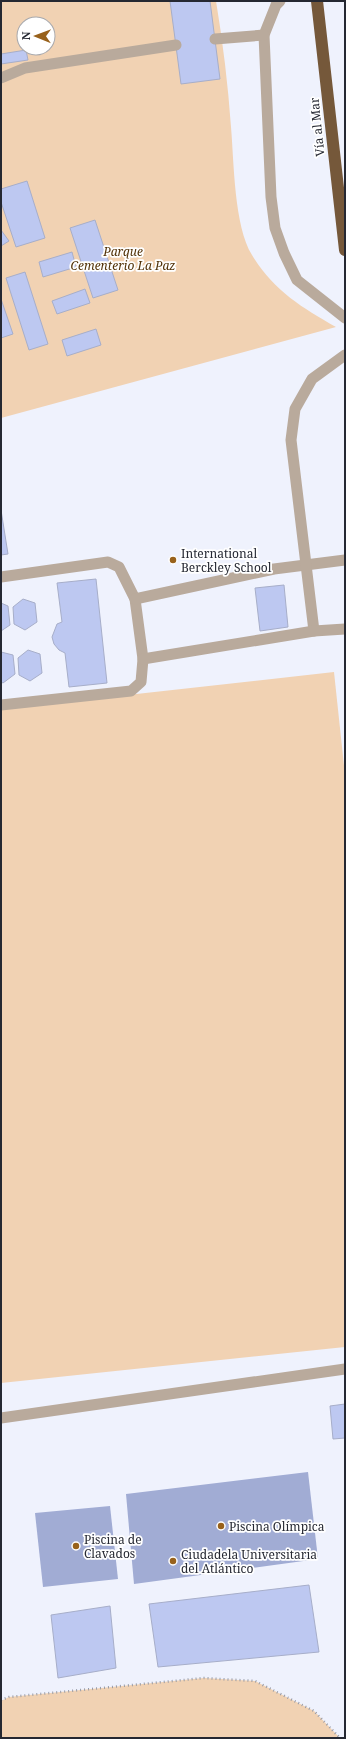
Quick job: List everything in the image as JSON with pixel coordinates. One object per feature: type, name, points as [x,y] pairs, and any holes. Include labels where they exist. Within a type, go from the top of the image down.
[{"type":"highway","name":"Vía al Mar","points":[[317,1],[345,250]]},
{"type":"lane","points":[[280,1],[276,5],[264,36],[271,197],[275,228],[284,253],[297,280],[345,318]]},
{"type":"lane","points":[[215,39],[264,36]]},
{"type":"lane","points":[[1,78],[25,68],[176,45]]},
{"type":"lane","points":[[314,631],[291,440],[295,409],[312,379],[345,355]]},
{"type":"lane","points":[[135,599],[274,569],[345,560]]},
{"type":"lane","points":[[1,577],[108,562],[119,567],[135,599],[143,659],[141,682],[131,691],[1,705]]},
{"type":"lane","points":[[143,659],[314,631],[345,629]]},
{"type":"lane","points":[[1,1418],[345,1369]]},
{"type":"path","points":[[1,1700],[9,1697],[204,1678],[255,1681],[314,1711],[340,1738]]},
{"type":"green space","name":"Parque Cementerio La Paz","points":[[1,1],[216,1],[227,80],[238,211],[246,243],[260,267],[279,288],[300,305],[336,327],[1,418]]},
{"type":"green space","points":[[334,672],[345,775],[345,1347],[1,1383],[1,709]]},
{"type":"green space","points":[[204,1678],[255,1681],[314,1711],[340,1738],[1,1738],[1,1701],[9,1697]]},
{"type":"water","name":"Piscina Olímpica","points":[[308,1472],[318,1559],[134,1584],[126,1494]]},
{"type":"water","name":"Piscina de Clavados","points":[[110,1506],[118,1579],[43,1587],[35,1513]]},
{"type":"building","points":[[170,1],[210,1],[220,79],[181,84]]},
{"type":"building","points":[[16,52],[16,56],[27,56],[28,60],[1,64],[1,54]]},
{"type":"building","points":[[27,181],[45,238],[16,247],[1,202],[1,189]]},
{"type":"building","points":[[95,220],[118,290],[93,298],[70,228]]},
{"type":"building","points":[[1,230],[9,241],[1,246]]},
{"type":"building","points":[[72,252],[76,267],[43,277],[39,262]]},
{"type":"building","points":[[25,272],[48,344],[29,350],[6,278]]},
{"type":"building","points":[[85,289],[90,303],[57,314],[52,301]]},
{"type":"building","points":[[1,299],[13,334],[1,338]]},
{"type":"building","points":[[96,329],[101,345],[67,356],[62,340]]},
{"type":"building","points":[[1,510],[8,554],[1,555]]},
{"type":"building","points":[[96,579],[107,683],[69,687],[65,653],[59,650],[54,644],[52,637],[57,624],[62,622],[57,583]]},
{"type":"building","points":[[284,585],[288,627],[260,631],[255,588]]},
{"type":"building","points":[[23,599],[35,603],[37,622],[25,630],[14,624],[13,607]]},
{"type":"building","points":[[1,603],[8,606],[10,625],[1,631]]},
{"type":"building","points":[[28,650],[40,654],[42,673],[30,681],[19,675],[18,658]]},
{"type":"building","points":[[1,652],[13,655],[15,674],[3,683],[1,682]]},
{"type":"building","points":[[345,1404],[345,1438],[333,1439],[330,1406]]},
{"type":"building","points":[[309,1585],[319,1652],[158,1667],[149,1604]]},
{"type":"building","points":[[110,1606],[116,1668],[58,1678],[51,1615]]},
{"type":"place","name":"International Berckley School","points":[[173,560]]},
{"type":"place","name":"Piscina Olímpica","points":[[221,1526]]},
{"type":"place","name":"Piscina de Clavados","points":[[76,1546]]},
{"type":"place","name":"Ciudadela Universitaria del Atlántico","points":[[173,1561]]}]
